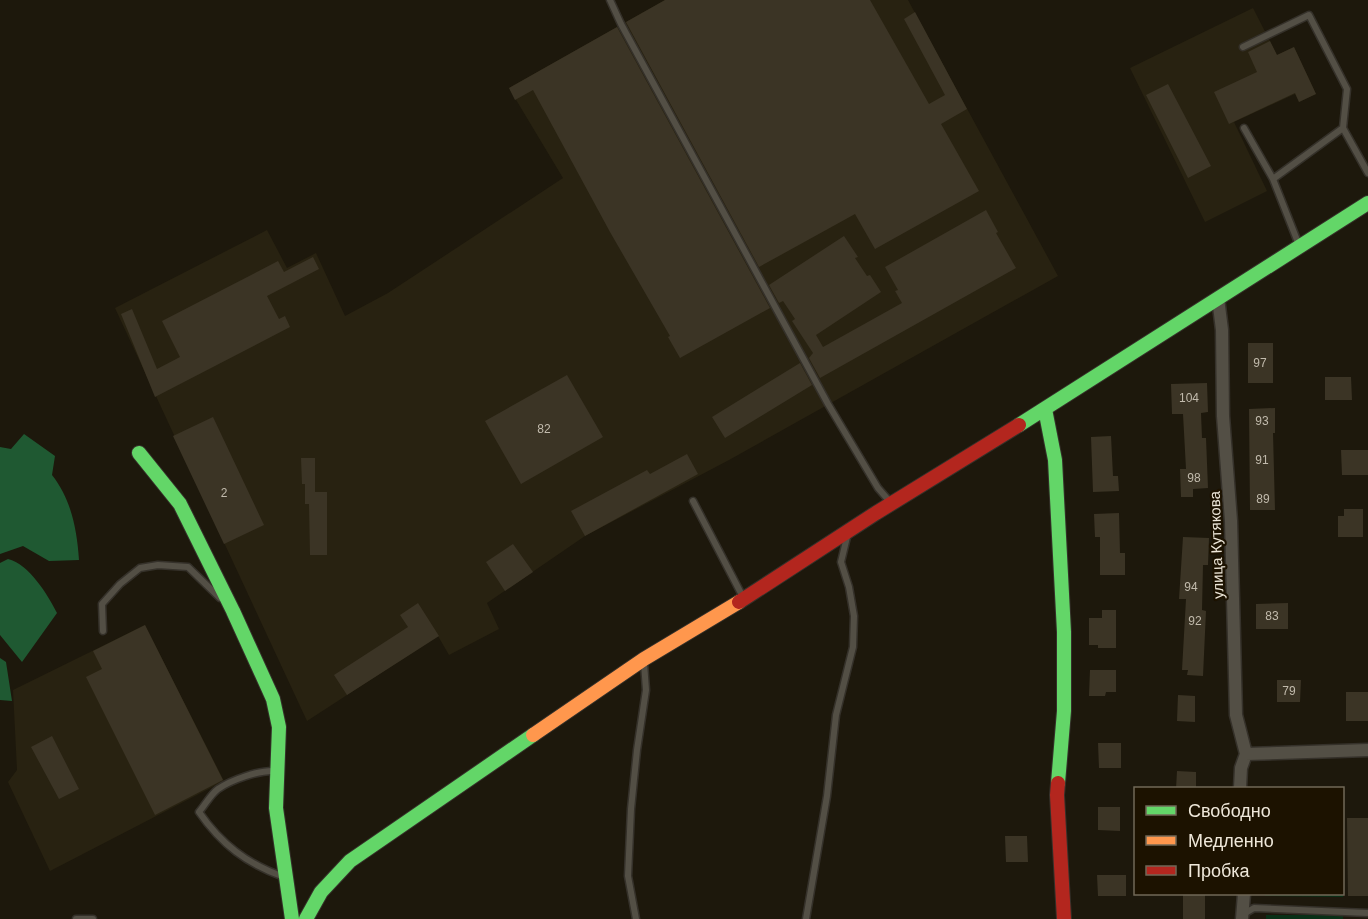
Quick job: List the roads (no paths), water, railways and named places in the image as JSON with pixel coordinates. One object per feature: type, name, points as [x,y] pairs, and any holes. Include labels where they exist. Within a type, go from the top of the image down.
[{"type":"street","points":[[306,919],[321,892],[351,861],[644,659],[1045,410],[1368,203]]},
{"type":"street","name":"улица Кутякова","points":[[1218,298],[1222,330],[1223,416],[1231,521],[1236,715],[1246,754],[1240,768],[1240,787]]},
{"type":"street","points":[[1045,410],[1054,460],[1064,632],[1064,711],[1057,795],[1064,919]]},
{"type":"street","points":[[139,453],[180,504],[273,699],[279,727],[276,808],[292,919]]},
{"type":"street","points":[[1246,754],[1368,750]]},
{"type":"street","points":[[1242,917],[1244,895]]},
{"type":"lane","points":[[610,0],[828,404],[878,488],[892,503]]},
{"type":"lane","points":[[1243,46],[1309,15],[1347,89],[1342,128],[1368,173]]},
{"type":"lane","points":[[1244,128],[1273,179],[1300,248]]},
{"type":"lane","points":[[1273,179],[1342,128]]},
{"type":"lane","points":[[693,501],[744,599]]},
{"type":"lane","points":[[806,919],[827,796],[836,715],[853,647],[854,616],[849,587],[841,562],[847,533]]},
{"type":"lane","points":[[103,631],[102,604],[120,584],[140,568],[158,565],[188,567],[233,611]]},
{"type":"lane","points":[[636,919],[628,876],[631,809],[646,690],[644,659]]},
{"type":"lane","points":[[278,772],[266,770],[218,790],[199,812],[214,834],[238,854],[266,871],[288,879]]},
{"type":"lane","points":[[1242,917],[1254,908],[1368,913]]},
{"type":"lane","points":[[76,919],[93,919]]}]
